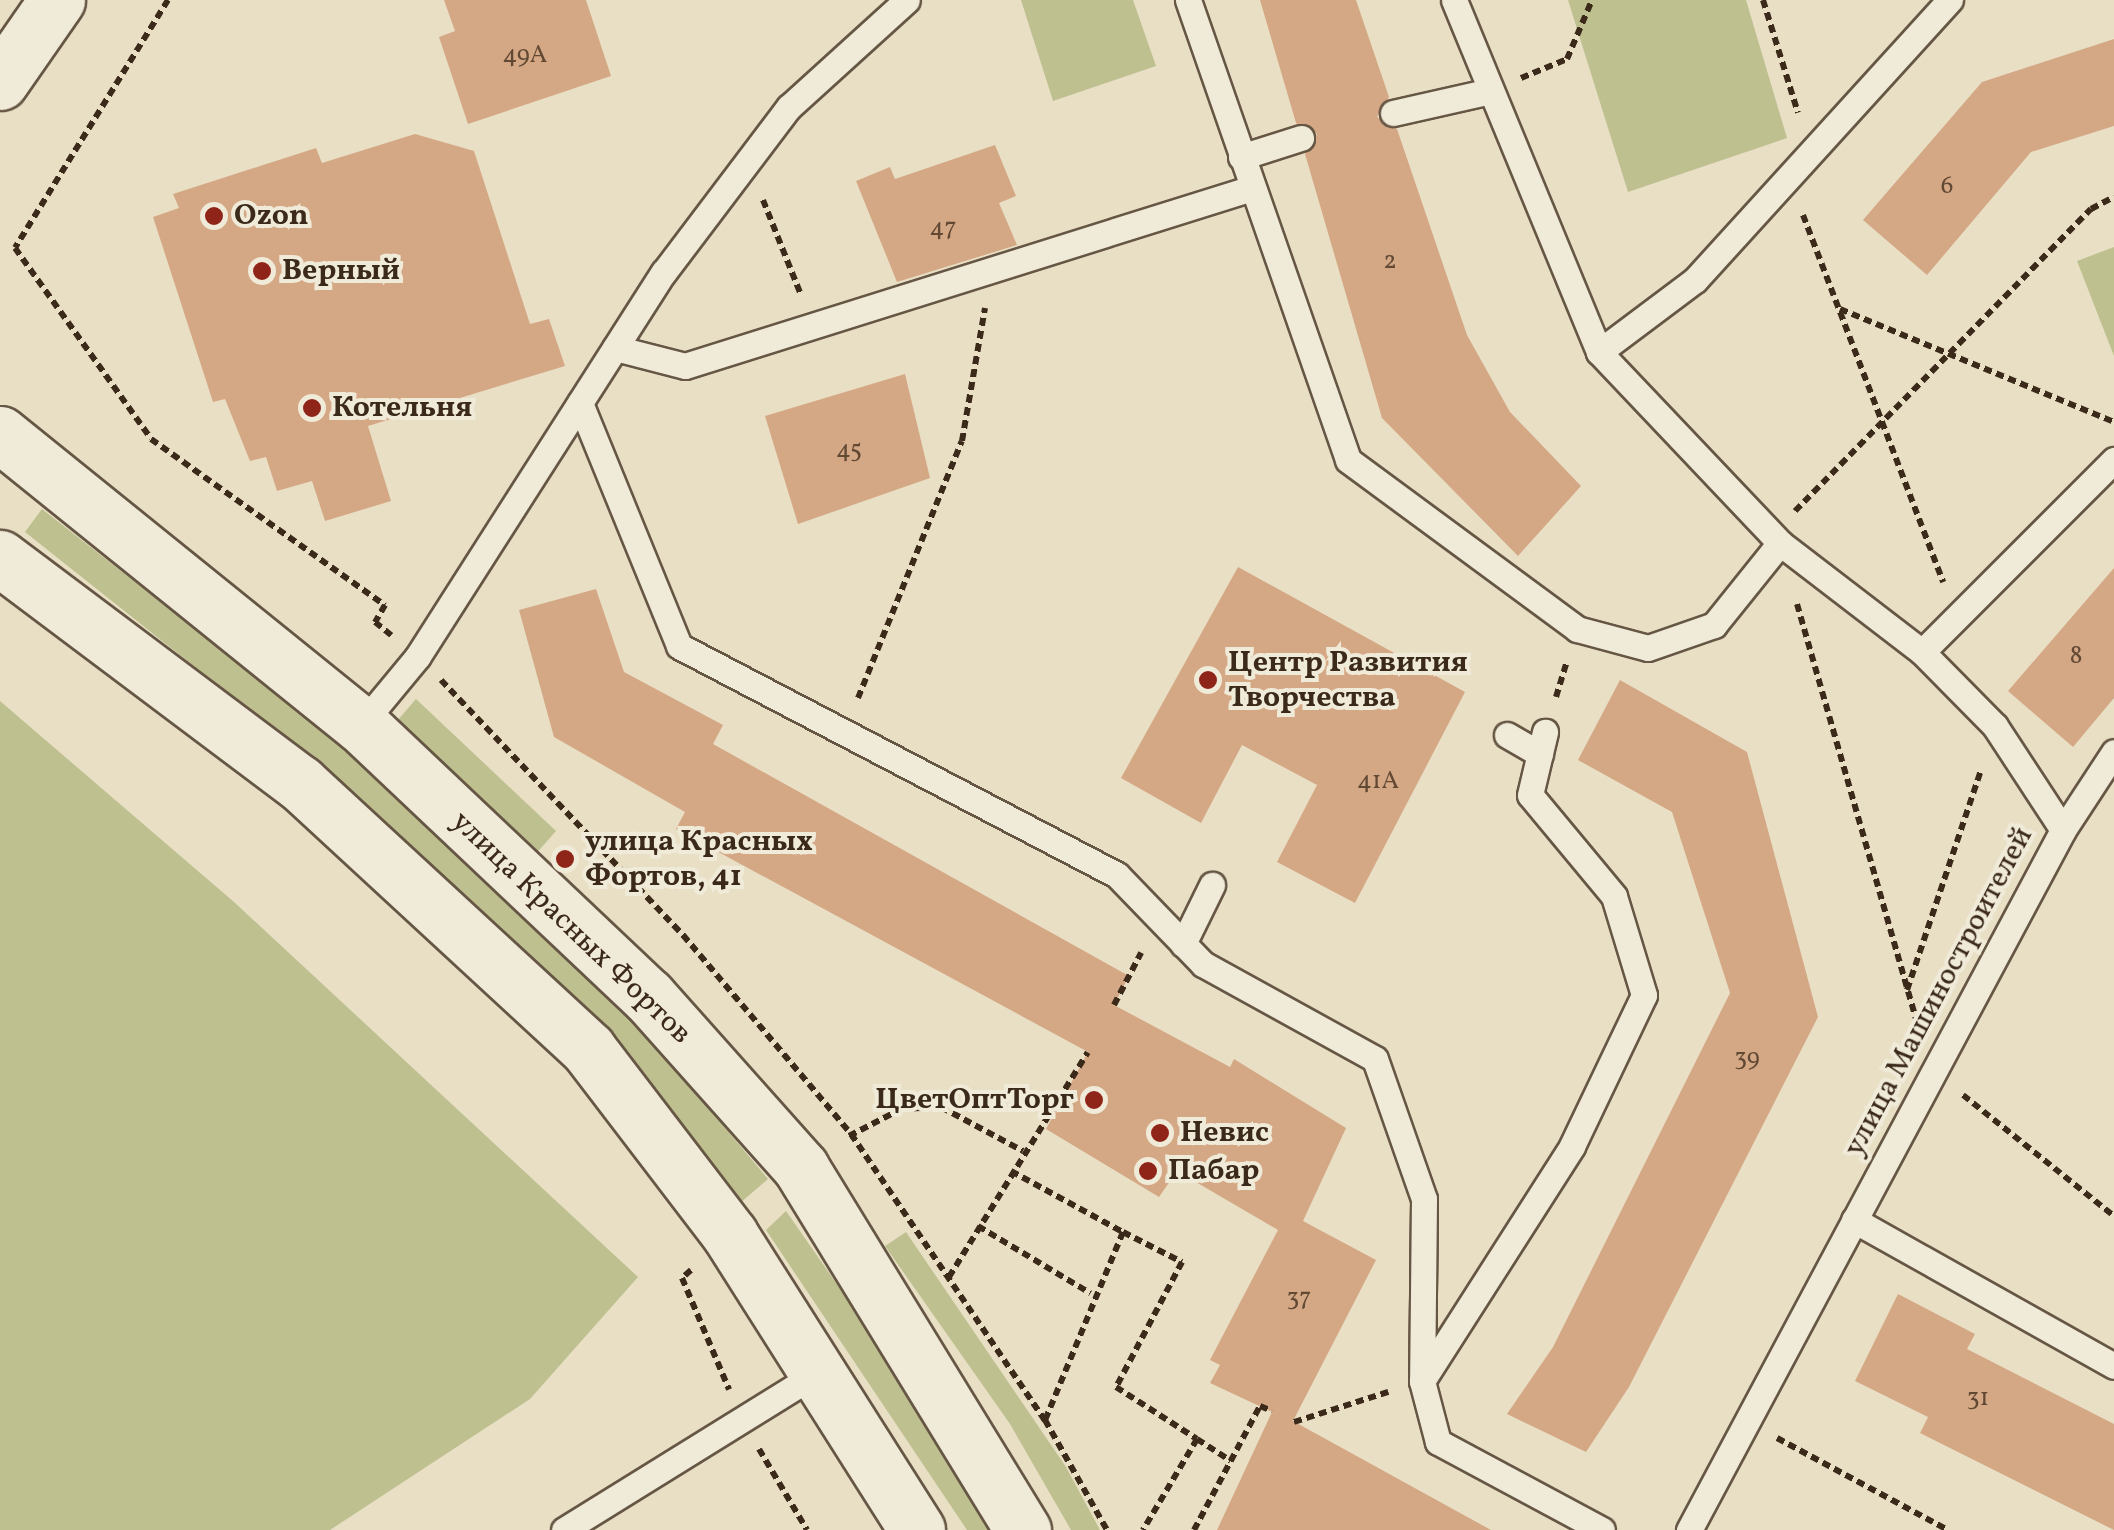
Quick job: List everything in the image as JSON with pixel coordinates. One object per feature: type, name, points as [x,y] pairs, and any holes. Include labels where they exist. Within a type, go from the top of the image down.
[{"type":"street","points":[[0,82],[57,0]]},
{"type":"street","name":"улица Красных Фортов","points":[[0,434],[361,724],[648,996],[800,1168],[1022,1530]]},
{"type":"street","points":[[0,558],[300,783],[588,1049],[730,1235],[916,1530]]},
{"type":"lane","points":[[361,724],[418,656],[616,348],[789,107],[907,0]]},
{"type":"lane","points":[[1188,0],[1348,460],[1577,630],[1648,648],[1714,625],[1776,539]]},
{"type":"lane","name":"улица Машиностроителей","points":[[1454,0],[1598,352],[1776,539],[1922,652],[1995,726],[2063,830],[1689,1530]]},
{"type":"lane","points":[[1598,352],[1695,280],[1950,0]]},
{"type":"lane","points":[[1393,113],[1491,91]]},
{"type":"lane","points":[[1241,157],[1300,138]]},
{"type":"lane","points":[[616,348],[685,366],[1252,188]]},
{"type":"lane","points":[[580,404],[678,646],[1117,876],[1203,964],[1374,1059],[1424,1199],[1422,1381],[1438,1442],[1602,1530]]},
{"type":"lane","points":[[1922,652],[2114,460]]},
{"type":"lane","points":[[1422,1381],[1572,1146],[1644,995],[1614,896],[1530,795],[1542,743],[1507,736]]},
{"type":"lane","points":[[2063,830],[2114,752]]},
{"type":"lane","points":[[1183,944],[1212,885]]},
{"type":"lane","points":[[1854,1220],[2114,1366]]},
{"type":"lane","points":[[564,1530],[819,1372]]},
{"type":"path","points":[[168,0],[15,248],[150,439],[385,605],[374,622],[418,656]]},
{"type":"path","points":[[1491,91],[1568,59],[1592,0]]},
{"type":"path","points":[[1762,0],[1810,153]]},
{"type":"path","points":[[748,162],[813,326]]},
{"type":"path","points":[[1788,177],[1944,587]]},
{"type":"path","points":[[2114,197],[1947,356],[1776,539],[1906,990],[1934,1072],[2114,1216]]},
{"type":"path","points":[[845,731],[962,441],[991,272]]},
{"type":"path","points":[[1838,308],[2114,422]]},
{"type":"path","points":[[1542,743],[1577,630]]},
{"type":"path","points":[[1906,990],[1995,726]]},
{"type":"path","points":[[1114,1005],[1159,918]]},
{"type":"path","points":[[949,1278],[1023,1150],[1046,1129],[1088,1052]]},
{"type":"path","points":[[851,1134],[901,1109],[941,1107],[1023,1150]]},
{"type":"path","points":[[1011,1170],[1182,1262],[1116,1386],[1231,1461]]},
{"type":"path","points":[[978,1226],[1090,1293]]},
{"type":"path","points":[[1046,1420],[1090,1293],[1123,1232]]},
{"type":"path","points":[[1294,1422],[1422,1381]]},
{"type":"path","points":[[1194,1530],[1260,1406],[1272,1411]]},
{"type":"path","points":[[1746,1422],[1948,1530]]},
{"type":"path","points":[[1144,1530],[1197,1439]]},
{"type":"green space","points":[[1021,0],[1133,0],[1156,66],[1053,101]]},
{"type":"green space","points":[[1568,0],[1746,0],[1787,138],[1628,192]]},
{"type":"green space","points":[[2114,247],[2114,356],[2077,261]]},
{"type":"green space","points":[[42,509],[346,747],[625,1009],[768,1179],[740,1203],[322,768],[25,532]]},
{"type":"green space","points":[[416,699],[556,831],[525,866],[384,736]]},
{"type":"green space","points":[[0,701],[234,902],[638,1277],[530,1399],[330,1530],[0,1530]]},
{"type":"green space","points":[[786,1211],[969,1474],[1001,1530],[967,1530],[766,1230]]},
{"type":"green space","points":[[906,1232],[1066,1467],[1100,1530],[1071,1530],[1010,1424],[885,1246]]},
{"type":"building","points":[[444,0],[586,0],[611,76],[468,124],[439,37],[455,31]]},
{"type":"building","points":[[1260,0],[1356,0],[1389,97],[1377,117],[1397,129],[1467,335],[1510,412],[1581,486],[1518,556],[1382,418],[1305,154],[1317,134],[1296,123]]},
{"type":"building","points":[[2114,39],[2114,126],[2031,152],[1927,275],[1863,220],[1982,82]]},
{"type":"building","points":[[415,134],[474,151],[530,324],[549,319],[565,366],[368,426],[391,501],[325,521],[312,481],[277,491],[266,457],[250,461],[225,399],[213,402],[153,217],[179,208],[173,194],[316,148],[322,163]]},
{"type":"building","points":[[995,145],[1016,196],[999,203],[1017,245],[897,282],[856,181],[890,167],[895,179]]},
{"type":"building","points":[[905,374],[930,478],[798,524],[765,416]]},
{"type":"building","points":[[1238,567],[1465,692],[1355,903],[1277,862],[1317,785],[1242,745],[1201,823],[1121,778]]},
{"type":"building","points":[[2114,568],[2114,698],[2073,747],[2008,691]]},
{"type":"building","points":[[596,589],[624,672],[723,725],[713,744],[1129,976],[1114,1005],[1230,1067],[1234,1059],[1346,1128],[1303,1221],[1376,1260],[1293,1421],[1491,1530],[1217,1530],[1272,1412],[1210,1383],[1220,1365],[1210,1360],[1278,1230],[1177,1171],[1159,1197],[1046,1129],[1088,1052],[676,829],[685,812],[554,737],[519,610]]},
{"type":"building","points":[[1620,680],[1747,752],[1818,1017],[1629,1387],[1586,1452],[1507,1414],[1553,1347],[1730,993],[1672,812],[1578,760]]},
{"type":"building","points":[[1898,1294],[1975,1334],[1967,1349],[2114,1424],[2114,1530],[1920,1433],[1928,1417],[1855,1381]]},
{"type":"place","name":"Ozon","points":[[214,216]]},
{"type":"place","name":"Верный","points":[[262,271]]},
{"type":"place","name":"Котельня","points":[[312,408]]},
{"type":"place","name":"Центр Развития Творчества","points":[[1208,680]]},
{"type":"place","name":"улица Красных Фортов, 41","points":[[565,859]]},
{"type":"place","name":"ЦветОптТорг","points":[[1094,1100]]},
{"type":"place","name":"Невис","points":[[1160,1133]]},
{"type":"place","name":"Пабар","points":[[1148,1171]]}]
